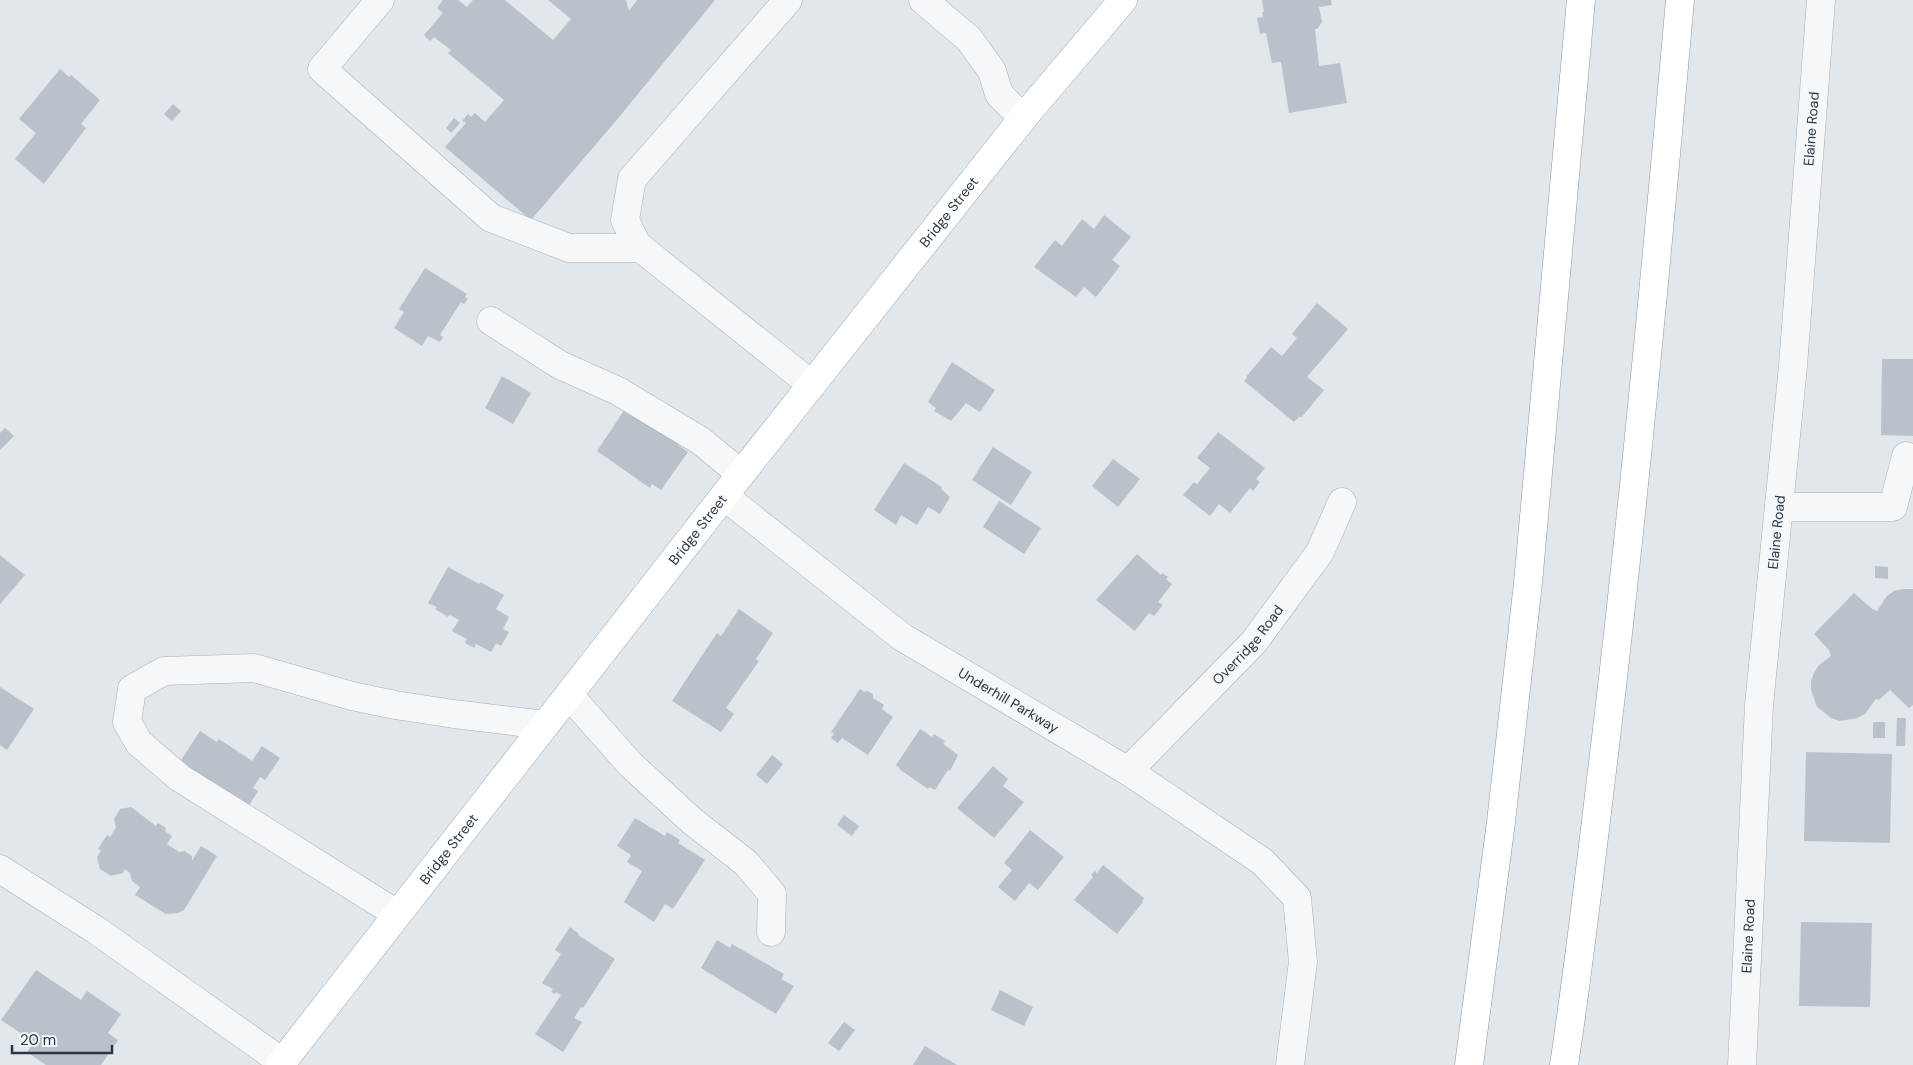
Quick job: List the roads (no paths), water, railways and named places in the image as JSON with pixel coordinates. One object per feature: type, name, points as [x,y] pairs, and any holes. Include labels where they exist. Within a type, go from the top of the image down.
[{"type":"main road","name":"Bridge Street","points":[[281,1064],[741,474],[1023,118],[1123,0]]},
{"type":"main road","points":[[1469,1065],[1501,822],[1528,583],[1581,0]]},
{"type":"main road","points":[[1564,1065],[1582,937],[1622,597],[1658,242],[1680,0]]},
{"type":"street","points":[[380,0],[322,68],[491,218],[569,248],[641,248]]},
{"type":"street","points":[[788,0],[632,179],[625,220],[637,245],[812,385]]},
{"type":"street","points":[[923,0],[969,38],[992,71],[999,94],[1023,118]]},
{"type":"street","name":"Elaine Road","points":[[1742,1065],[1759,705],[1793,366],[1821,0]]},
{"type":"street","points":[[491,320],[560,365],[618,391],[700,441],[741,474]]},
{"type":"street","points":[[1779,507],[1894,507],[1906,456]]},
{"type":"street","name":"Underhill Parkway","points":[[724,496],[902,637],[1128,771],[1263,862],[1297,898],[1303,962],[1290,1065]]},
{"type":"street","name":"Overridge Road","points":[[1128,771],[1254,642],[1320,552],[1342,502]]},
{"type":"street","points":[[397,914],[180,778],[139,742],[127,722],[132,689],[164,671],[254,668],[352,696],[454,714],[545,724]]},
{"type":"street","points":[[569,695],[630,764],[692,821],[746,863],[772,894],[770,932]]},
{"type":"street","points":[[0,869],[96,930],[281,1064]]}]
